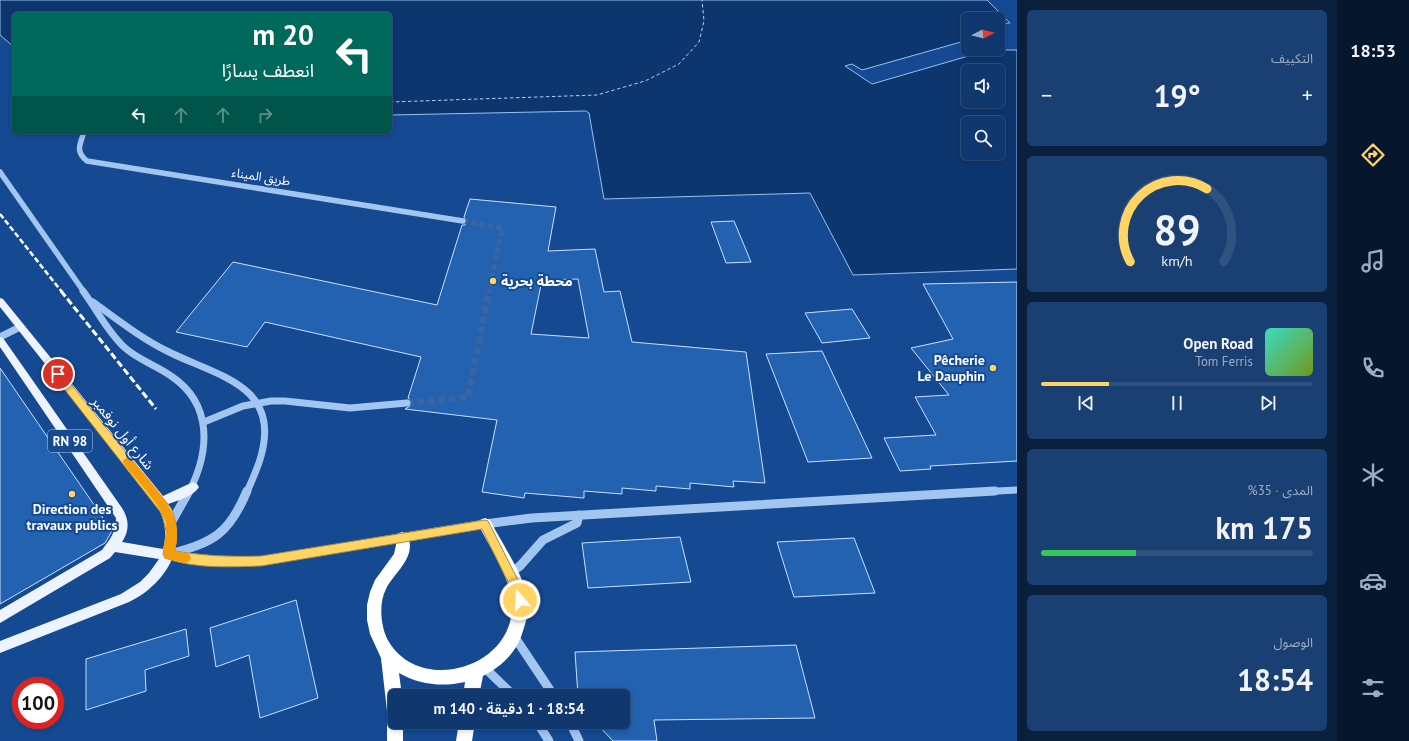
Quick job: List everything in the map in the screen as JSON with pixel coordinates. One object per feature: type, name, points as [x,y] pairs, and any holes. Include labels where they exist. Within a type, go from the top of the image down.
[{"type":"highway","points":[[402,538],[404,544],[402,557],[380,586],[375,600],[375,629],[389,656],[403,667],[419,675],[438,679],[457,678],[480,670],[497,658],[514,636],[520,613],[518,589],[485,524]]},
{"type":"highway","points":[[389,656],[394,704],[395,741]]},
{"type":"highway","points":[[474,689],[480,670]]},
{"type":"highway","points":[[464,741],[466,729]]},
{"type":"main road","name":"شارع أول نوفمبر","points":[[0,301],[161,502],[171,523],[172,535],[168,554]]},
{"type":"main road","name":"RN 98","points":[[0,339],[118,510],[122,518],[122,527],[113,546],[106,554],[95,562],[0,617]]},
{"type":"main road","points":[[161,502],[177,496],[192,487]]},
{"type":"main road","points":[[113,546],[168,554]]},
{"type":"main road","name":"RN 98","points":[[0,647],[125,598],[144,586],[159,571],[168,554]]},
{"type":"street","name":"طريق الميناء","points":[[83,134],[79,149],[81,156],[87,161],[463,221]]},
{"type":"street","points":[[0,172],[90,300],[100,318],[113,336],[131,352],[177,380],[188,390],[198,405],[204,422],[203,453],[192,487],[171,523]]},
{"type":"street","points":[[90,300],[164,350],[186,362],[236,382],[258,403],[266,428],[265,445],[261,462],[235,517],[220,534],[198,546],[168,554]]},
{"type":"street","points":[[0,339],[20,327]]},
{"type":"street","points":[[204,422],[243,406],[258,403],[285,401],[350,408],[407,403]]},
{"type":"street","points":[[168,554],[198,560],[229,562],[261,561],[485,524],[532,518],[1017,490]]},
{"type":"street","points":[[509,573],[523,565],[534,549],[543,540],[553,533],[577,523],[579,515]]},
{"type":"street","points":[[514,636],[549,689]]},
{"type":"street","points":[[480,670],[505,689]]},
{"type":"street","points":[[541,729],[549,741]]},
{"type":"street","points":[[573,729],[579,741]]},
{"type":"water","points":[[0,0],[987,0],[999,12],[961,12],[961,42],[862,70],[852,64],[845,66],[872,84],[968,56],[1005,56],[1005,50],[1017,50],[1017,269],[853,275],[810,193],[604,199],[589,113],[586,111],[392,115],[392,12],[12,12],[12,45],[0,35]]},
{"type":"water","points":[[1005,18],[1010,23],[1005,23]]},
{"type":"building","points":[[470,199],[556,207],[548,251],[595,249],[604,292],[620,291],[632,342],[746,352],[765,483],[733,481],[734,487],[690,483],[690,489],[656,486],[656,491],[622,488],[622,494],[584,491],[584,498],[525,493],[524,498],[482,492],[497,420],[405,409],[412,405],[411,400],[408,398],[421,357],[265,322],[247,347],[176,332],[233,262],[437,305],[462,225],[465,225],[467,222],[464,217]],"holes":[[[578,279],[589,338],[531,334],[542,280]]]},
{"type":"building","points":[[734,221],[751,262],[726,263],[711,222]]},
{"type":"building","points":[[1017,282],[1017,461],[930,466],[931,469],[900,471],[884,438],[936,435],[915,397],[949,395],[911,348],[953,339],[923,284]]},
{"type":"building","points":[[852,309],[870,338],[822,343],[805,313]]},
{"type":"building","points":[[822,351],[872,458],[808,462],[766,354]]},
{"type":"building","points":[[0,368],[112,531],[105,543],[0,604]]},
{"type":"building","points":[[680,537],[691,582],[588,588],[582,543]]},
{"type":"building","points":[[854,538],[875,593],[794,597],[777,542]]},
{"type":"building","points":[[296,600],[318,698],[260,718],[249,655],[216,667],[210,628]]},
{"type":"building","points":[[186,629],[189,656],[145,670],[146,691],[86,710],[86,659]]},
{"type":"building","points":[[796,645],[815,718],[654,720],[657,741],[613,741],[602,729],[630,729],[630,689],[578,689],[575,652]]},
{"type":"ferry route","points":[[392,102],[597,95],[645,81],[679,64],[699,42],[704,21],[702,0]]},
{"type":"tunnel","points":[[463,221],[502,228],[489,292]]},
{"type":"tunnel","points":[[407,403],[468,397],[489,291]]},
{"type":"railway","points":[[0,214],[62,292]]},
{"type":"railway","points":[[61,291],[156,409]]},
{"type":"slow traffic","points":[[128,462],[161,502],[167,512],[171,523],[172,535],[168,554],[186,558]]},
{"type":"place","name":"محطة بحرية","points":[[493,281]]},
{"type":"place","name":"Pêcherie Le Dauphin","points":[[993,368]]},
{"type":"place","name":"Direction des travaux publics","points":[[72,494]]},
{"type":"route","points":[[58,374],[161,502],[171,523],[172,535],[168,554],[198,560],[229,562],[261,561],[485,524],[518,589],[520,600]]}]
